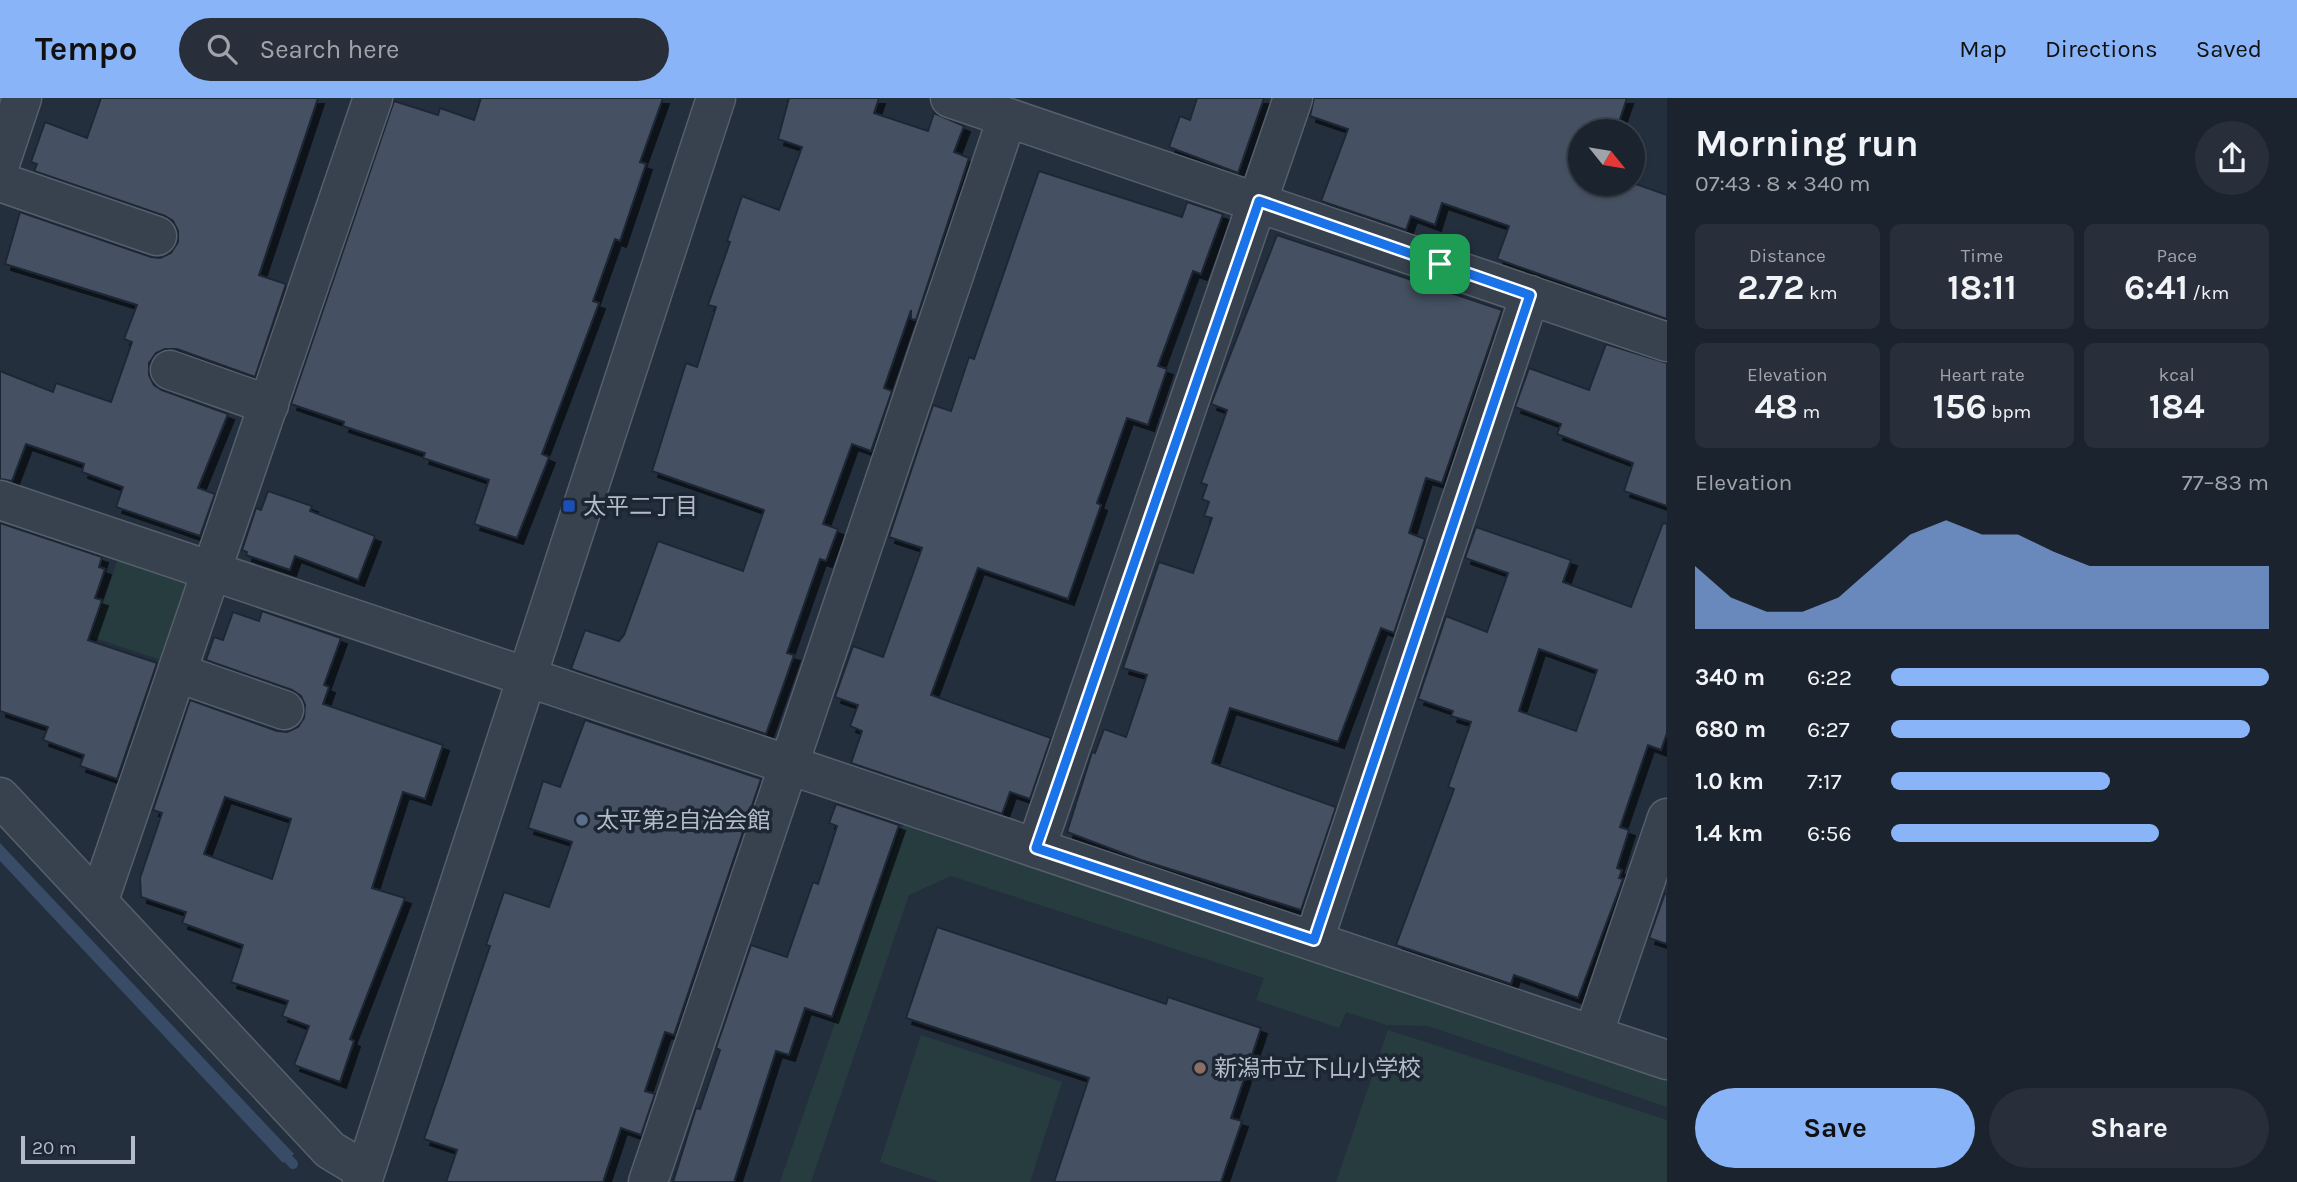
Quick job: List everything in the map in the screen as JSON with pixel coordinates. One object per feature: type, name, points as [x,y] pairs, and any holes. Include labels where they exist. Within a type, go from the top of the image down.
[{"type":"street","points":[[0,164],[22,98]]},
{"type":"street","points":[[99,900],[373,98]]},
{"type":"street","points":[[0,797],[330,1150],[367,1178],[525,678],[716,98]]},
{"type":"street","points":[[950,98],[1034,115],[1259,201],[1667,342]]},
{"type":"street","points":[[1036,848],[1293,98]]},
{"type":"street","points":[[648,1182],[790,765],[1034,115]]},
{"type":"street","points":[[0,182],[157,236]]},
{"type":"street","points":[[1314,940],[1530,295]]},
{"type":"street","points":[[170,370],[269,405]]},
{"type":"street","points":[[0,500],[1667,1060]]},
{"type":"street","points":[[178,673],[284,710]]},
{"type":"street","points":[[1593,1035],[1667,818]]},
{"type":"green space","points":[[121,549],[197,574],[167,662],[92,637]]},
{"type":"green space","points":[[907,814],[1667,1072],[1667,1107],[1428,1026],[1387,1025],[1346,1012],[1339,1028],[1256,1000],[1264,978],[951,876],[909,895],[811,1182],[780,1182]]},
{"type":"green space","points":[[1388,1030],[1667,1120],[1667,1182],[1336,1182]]},
{"type":"green space","points":[[921,1035],[1062,1082],[1030,1182],[940,1182],[880,1162]]},
{"type":"water","points":[[0,843],[294,1154],[283,1163],[0,861]]},
{"type":"building","points":[[101,98],[318,98],[259,275],[286,284],[255,377],[177,349],[165,349],[156,353],[149,363],[149,375],[154,385],[228,414],[198,488],[215,494],[200,536],[116,507],[123,487],[82,472],[84,464],[26,444],[12,481],[0,479],[0,371],[53,392],[56,383],[111,402],[132,342],[124,339],[137,305],[5,264],[20,212],[151,257],[160,258],[171,253],[178,242],[178,231],[173,221],[165,216],[34,171],[37,164],[31,162],[45,122],[87,138]]},
{"type":"building","points":[[481,98],[663,98],[640,162],[646,164],[620,241],[615,239],[593,301],[599,303],[542,454],[549,457],[517,538],[474,524],[489,480],[423,458],[425,453],[343,426],[344,422],[291,404],[394,101],[438,115],[440,108],[474,120]]},
{"type":"building","points":[[789,98],[879,98],[874,113],[928,131],[934,113],[964,126],[954,152],[969,158],[916,320],[911,319],[911,310],[884,388],[892,391],[871,451],[852,444],[823,524],[838,529],[826,561],[820,559],[787,653],[794,655],[766,734],[571,669],[585,630],[619,641],[624,635],[658,541],[743,571],[764,510],[652,471],[686,363],[697,367],[716,307],[708,305],[730,242],[727,241],[742,196],[779,210],[802,147],[778,139]]},
{"type":"building","points":[[1197,98],[1264,98],[1238,173],[1169,147],[1180,116],[1190,120]]},
{"type":"building","points":[[1314,98],[1627,98],[1620,119],[1568,119],[1568,196],[1645,196],[1645,187],[1667,195],[1667,319],[1497,259],[1509,226],[1442,203],[1435,225],[1411,216],[1406,230],[1321,201],[1348,129],[1310,116]]},
{"type":"building","points":[[1039,171],[1182,217],[1187,202],[1223,214],[1201,274],[1193,271],[1158,366],[1167,369],[1148,425],[1127,418],[1097,503],[1101,505],[1068,599],[978,568],[931,695],[1051,738],[1030,799],[1010,792],[1002,814],[851,763],[862,731],[850,726],[858,705],[835,697],[853,646],[883,657],[922,548],[889,537],[933,405],[951,411],[969,357],[974,359]]},
{"type":"building","points":[[1277,235],[1502,310],[1442,483],[1426,478],[1409,533],[1425,539],[1394,633],[1381,628],[1338,742],[1230,708],[1212,763],[1336,807],[1301,910],[1141,860],[1067,832],[1092,752],[1095,753],[1104,729],[1126,737],[1147,675],[1123,668],[1159,562],[1193,573],[1212,518],[1204,516],[1209,502],[1202,499],[1207,485],[1201,483],[1227,410],[1211,404]]},
{"type":"building","points":[[1606,344],[1667,363],[1667,506],[1624,491],[1633,463],[1557,434],[1561,424],[1515,407],[1529,368],[1589,390]]},
{"type":"building","points":[[268,491],[312,506],[310,511],[375,536],[358,580],[295,556],[290,570],[246,555],[247,552],[242,550],[256,508],[261,510]]},
{"type":"building","points":[[0,523],[102,557],[99,567],[105,569],[95,598],[102,600],[88,640],[157,663],[117,779],[80,766],[84,755],[43,740],[48,727],[0,711]]},
{"type":"building","points":[[1663,523],[1667,524],[1667,733],[1661,750],[1648,745],[1620,827],[1629,830],[1617,868],[1622,870],[1619,878],[1623,879],[1578,998],[1514,975],[1511,984],[1396,945],[1454,789],[1448,787],[1471,722],[1451,716],[1453,711],[1418,699],[1446,616],[1487,632],[1508,573],[1465,558],[1476,527],[1571,560],[1563,582],[1631,607]],"holes":[[[1539,649],[1597,670],[1576,731],[1519,711]]]},
{"type":"building","points":[[262,611],[341,638],[324,685],[329,687],[323,704],[443,745],[425,799],[403,792],[372,888],[405,898],[350,1039],[354,1041],[340,1082],[294,1065],[309,1026],[282,1016],[288,1001],[231,982],[243,945],[182,923],[186,912],[141,897],[140,878],[162,813],[153,810],[190,700],[277,731],[287,732],[298,727],[304,718],[305,705],[301,696],[292,690],[206,660],[214,637],[223,640],[233,612],[259,621]],"holes":[[[225,797],[291,819],[272,879],[204,854]]]},
{"type":"building","points":[[585,720],[761,779],[674,1035],[665,1032],[645,1091],[655,1094],[641,1135],[621,1128],[603,1182],[446,1182],[457,1150],[424,1139],[490,946],[486,945],[504,892],[549,907],[572,842],[528,828],[543,781],[560,787]]},
{"type":"building","points":[[836,804],[899,825],[832,1017],[805,1008],[789,1055],[776,1051],[734,1182],[673,1182],[696,1108],[700,1109],[720,1050],[716,1048],[751,945],[787,957],[813,882],[818,884],[837,826],[829,823]]},
{"type":"building","points":[[1665,893],[1667,894],[1667,944],[1649,938]]},
{"type":"building","points":[[937,927],[1166,1004],[1168,997],[1261,1028],[1231,1118],[1242,1121],[1221,1182],[1054,1182],[1089,1078],[906,1018]]},
{"type":"waterway","points":[[279,1148],[293,1164]]},
{"type":"place","name":"太平二丁目","points":[[569,506]]},
{"type":"place","name":"太平第2自治会館","points":[[582,820]]},
{"type":"place","name":"新潟市立下山小学校","points":[[1200,1068]]},
{"type":"route","points":[[1259,201],[1440,264],[1530,295],[1314,940],[1036,848],[1259,201]]}]
